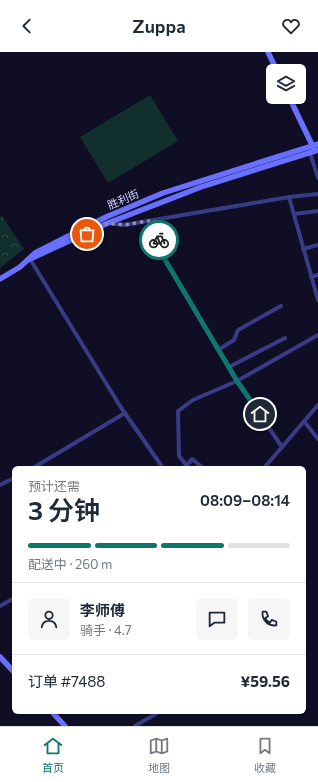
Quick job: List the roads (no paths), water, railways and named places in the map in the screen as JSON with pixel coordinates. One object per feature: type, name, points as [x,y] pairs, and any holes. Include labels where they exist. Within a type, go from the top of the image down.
[{"type":"street","points":[[268,52],[274,64]]},
{"type":"street","points":[[293,104],[315,149],[318,178]]},
{"type":"street","name":"胜利街","points":[[30,259],[108,223],[201,187],[315,149]]},
{"type":"street","name":"胜利街","points":[[30,259],[35,253],[106,217],[163,193],[215,175],[315,149]]},
{"type":"street","points":[[108,223],[124,225],[289,197],[318,194]]},
{"type":"street","points":[[289,197],[318,300]]},
{"type":"street","points":[[294,214],[318,211]]},
{"type":"street","points":[[154,220],[164,258],[237,381],[282,447]]},
{"type":"street","points":[[303,249],[318,245]]},
{"type":"street","points":[[0,279],[30,259],[125,413],[161,466]]},
{"type":"street","points":[[311,276],[318,275]]},
{"type":"street","points":[[218,350],[234,340],[238,330],[281,306]]},
{"type":"street","points":[[185,466],[179,456],[178,411],[193,400],[237,381],[318,335]]},
{"type":"street","points":[[229,367],[285,338]]},
{"type":"street","points":[[266,466],[318,405]]},
{"type":"street","points":[[35,466],[125,413]]},
{"type":"street","points":[[304,421],[318,439]]},
{"type":"street","points":[[187,466],[192,459],[201,466]]},
{"type":"street","points":[[0,485],[12,479]]},
{"type":"street","points":[[0,606],[12,599]]},
{"type":"street","points":[[0,657],[12,670]]},
{"type":"street","points":[[54,714],[66,726]]},
{"type":"street","points":[[135,726],[156,714]]}]
